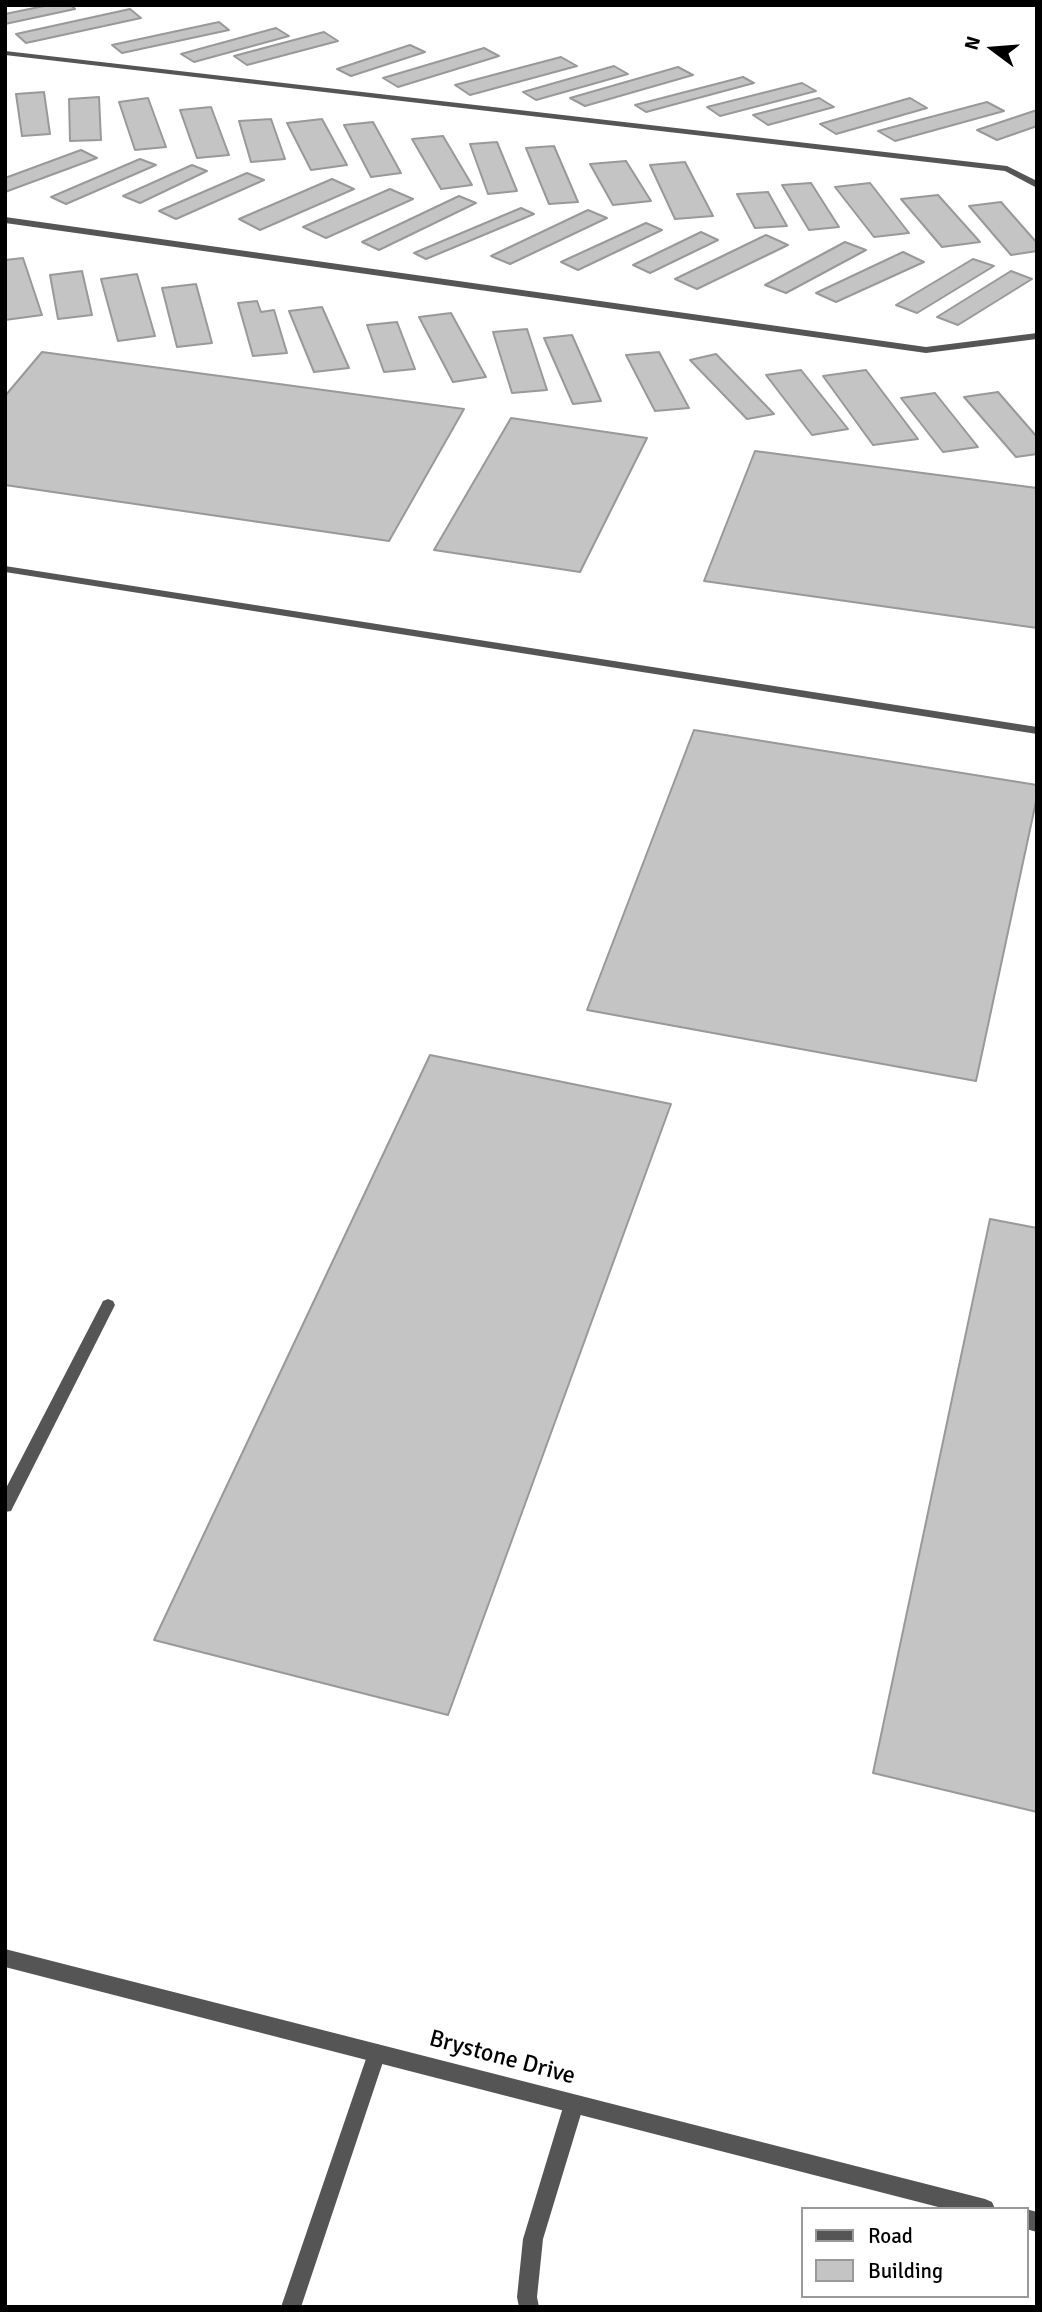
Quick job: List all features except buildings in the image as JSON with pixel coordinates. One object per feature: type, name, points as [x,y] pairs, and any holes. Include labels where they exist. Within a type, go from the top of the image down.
[{"type":"street","points":[[5,53],[1007,169],[1037,185]]},
{"type":"street","points":[[5,220],[926,351],[1037,336]]},
{"type":"street","points":[[5,569],[1037,731]]},
{"type":"street","points":[[5,1506],[108,1305]]},
{"type":"street","name":"Brystone Drive","points":[[5,1958],[977,2207]]},
{"type":"street","points":[[291,2307],[377,2053]]},
{"type":"street","points":[[530,2307],[527,2297],[534,2239],[574,2104]]}]
